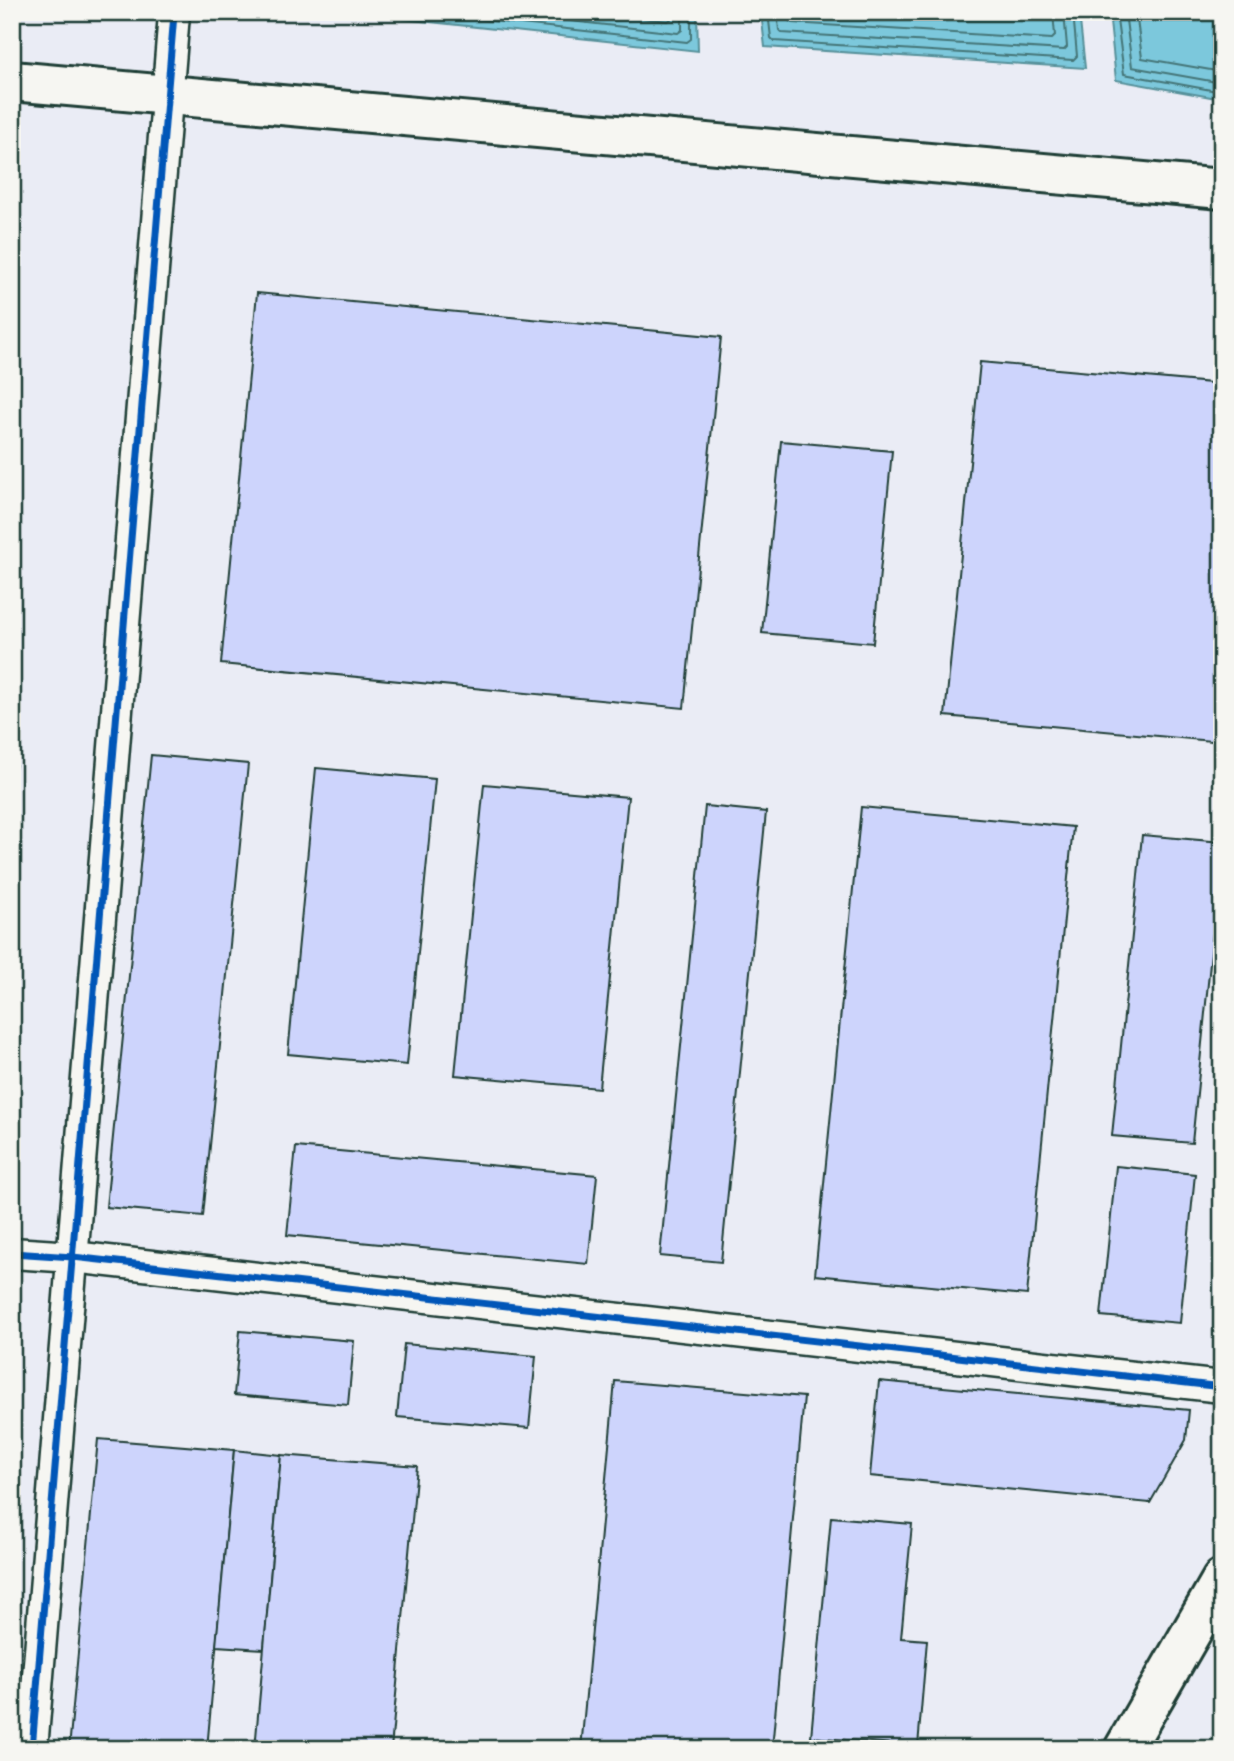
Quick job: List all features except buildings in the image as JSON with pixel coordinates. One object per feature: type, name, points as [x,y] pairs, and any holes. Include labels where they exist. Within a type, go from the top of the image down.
[{"type":"street","points":[[32,1749],[174,14]]},
{"type":"street","points":[[12,81],[1222,189]]},
{"type":"street","points":[[12,1253],[73,1256],[1222,1387]]},
{"type":"street","points":[[1124,1749],[1222,1579]]},
{"type":"water","points":[[403,12],[697,12],[698,51],[403,19]]},
{"type":"water","points":[[761,12],[1079,12],[1085,68],[765,47]]},
{"type":"water","points":[[1109,12],[1222,12],[1222,99],[1116,80]]},
{"type":"cycle path","points":[[32,1749],[174,14]]},
{"type":"cycle path","points":[[12,1253],[73,1257],[1222,1387]]}]
